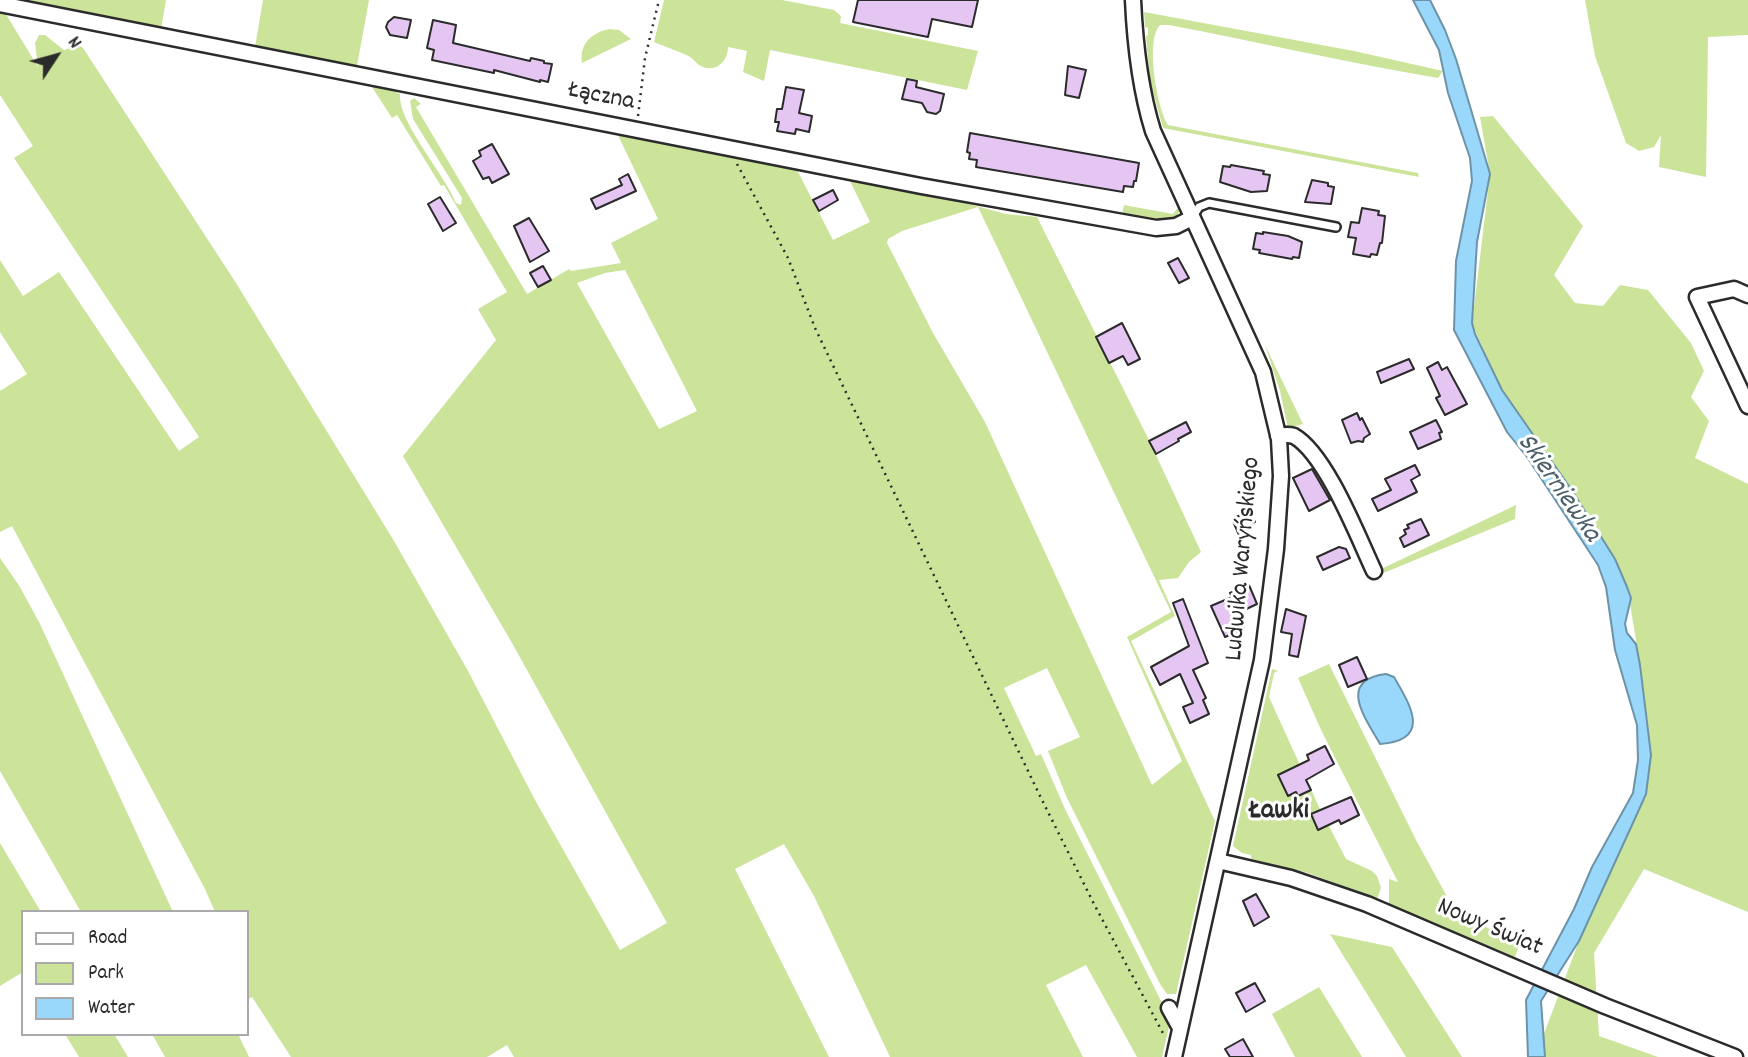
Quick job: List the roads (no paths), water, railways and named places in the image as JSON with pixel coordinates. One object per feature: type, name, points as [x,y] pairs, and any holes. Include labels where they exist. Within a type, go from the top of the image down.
[{"type":"street","name":"Ludwika Waryńskiego","points":[[1133,0],[1146,111],[1258,360],[1273,406],[1281,476],[1267,629],[1252,709],[1175,1051]]},
{"type":"street","name":"Łączna","points":[[0,4],[968,195],[1156,228],[1176,226],[1192,218]]},
{"type":"street","points":[[1748,295],[1734,289],[1698,298],[1748,405]]},
{"type":"street","points":[[1278,436],[1293,436],[1304,444],[1321,466],[1339,496],[1374,571]]},
{"type":"street","name":"Nowy Świat","points":[[1218,861],[1291,878],[1367,904],[1663,1031],[1735,1057]]},
{"type":"street","points":[[1169,1008],[1180,1028]]},
{"type":"lane","points":[[1192,218],[1199,207],[1209,203],[1336,226]]},
{"type":"water","name":"Skierniewka","points":[[1413,0],[1430,0],[1445,30],[1490,174],[1477,242],[1472,323],[1475,334],[1502,390],[1571,489],[1615,559],[1631,598],[1625,624],[1627,633],[1636,644],[1640,665],[1651,755],[1646,794],[1579,941],[1541,1001],[1545,1057],[1528,1057],[1526,1000],[1574,909],[1592,867],[1633,793],[1638,760],[1637,725],[1615,650],[1606,587],[1598,565],[1527,457],[1507,432],[1454,330],[1456,261],[1472,181],[1470,158],[1448,93],[1439,50]]},
{"type":"water","points":[[1386,674],[1394,677],[1411,710],[1413,720],[1412,729],[1407,736],[1380,744],[1363,712],[1358,692],[1362,684],[1371,678]]},
{"type":"district","name":"Ławki","points":[[1279,813]]}]
